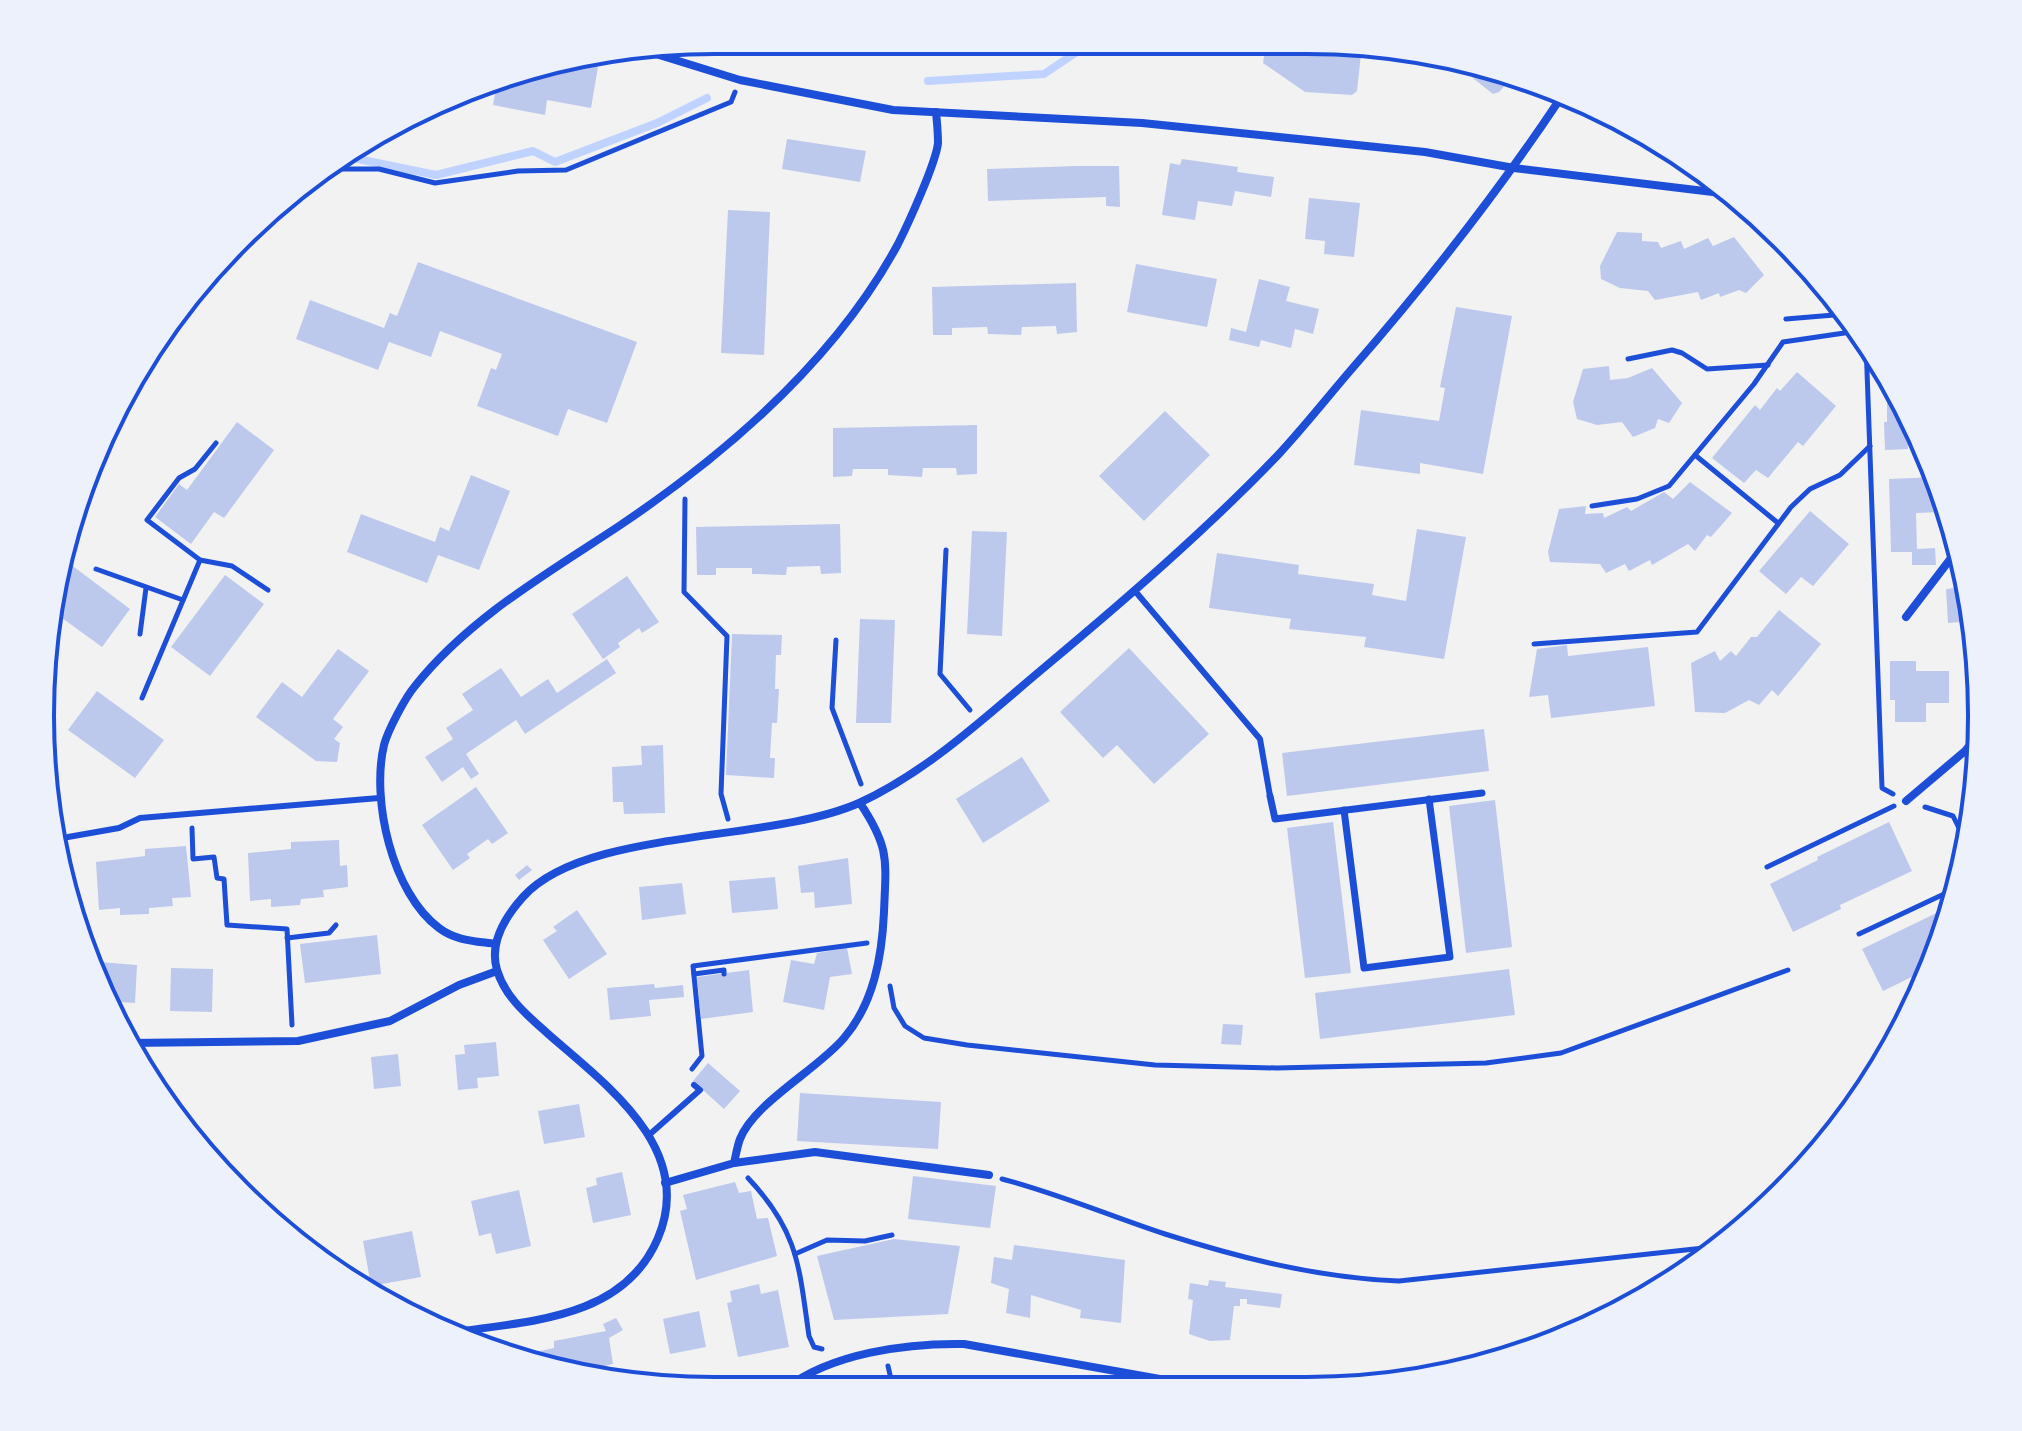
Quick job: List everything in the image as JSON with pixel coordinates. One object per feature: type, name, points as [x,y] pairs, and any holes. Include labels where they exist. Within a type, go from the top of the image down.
[{"type":"street","points":[[663,56],[740,80],[893,110],[1142,123],[1425,152],[1514,168],[1710,192]]},
{"type":"street","points":[[469,1330],[560,1315],[583,1308],[618,1290],[641,1267],[658,1237],[665,1211],[665,1183],[658,1151],[649,1135],[624,1102],[519,1007],[497,971],[496,944],[509,914],[531,888],[573,863],[638,848],[791,823],[860,803],[941,754],[1135,591],[1278,455],[1444,260],[1514,168],[1557,103]]},
{"type":"street","points":[[496,944],[462,940],[441,930],[424,915],[396,868],[379,798],[384,743],[412,689],[445,649],[521,591],[686,478],[803,375],[883,272],[909,223],[938,146],[936,112]]},
{"type":"street","points":[[1906,617],[1949,561]]},
{"type":"street","points":[[1906,801],[1967,748]]},
{"type":"street","points":[[1270,796],[1275,819],[1482,793]]},
{"type":"street","points":[[1344,810],[1364,968],[1450,957],[1429,799]]},
{"type":"street","points":[[734,1163],[741,1137],[757,1117],[852,1029],[868,998],[883,940],[885,851],[860,803]]},
{"type":"street","points":[[141,1043],[298,1041],[390,1021],[459,985],[497,971]]},
{"type":"street","points":[[665,1183],[734,1163],[815,1152],[989,1175]]},
{"type":"street","points":[[805,1377],[871,1353],[905,1345],[934,1343],[964,1344],[1149,1377]]},
{"type":"lane","points":[[1135,591],[1260,739],[1270,796]]},
{"type":"lane","points":[[68,837],[119,828],[140,818],[379,798]]},
{"type":"lane","points":[[649,1135],[700,1090],[694,1085]]},
{"type":"path","points":[[343,169],[379,169],[435,183],[518,171],[566,170],[731,102],[740,80]]},
{"type":"path","points":[[1786,319],[1832,314]]},
{"type":"path","points":[[1592,506],[1637,499],[1669,486],[1768,365],[1783,342],[1846,333]]},
{"type":"path","points":[[1628,359],[1672,350],[1707,369],[1768,365]]},
{"type":"path","points":[[1867,365],[1882,788],[1906,801],[1953,816],[1958,826]]},
{"type":"path","points":[[216,443],[195,469],[179,478],[147,520],[200,560],[232,566],[268,590]]},
{"type":"path","points":[[1534,644],[1697,632],[1791,507],[1810,489],[1840,475],[1870,446]]},
{"type":"path","points":[[1695,455],[1778,523]]},
{"type":"path","points":[[686,478],[684,592],[727,636],[721,794],[729,820]]},
{"type":"path","points":[[946,550],[940,674],[971,710]]},
{"type":"path","points":[[142,698],[200,560]]},
{"type":"path","points":[[96,569],[183,600]]},
{"type":"path","points":[[140,634],[146,588]]},
{"type":"path","points":[[836,640],[832,708],[861,784]]},
{"type":"path","points":[[1767,867],[1906,801]]},
{"type":"path","points":[[192,815],[193,859],[214,857],[217,878],[224,879],[227,925],[287,929],[292,1026]]},
{"type":"path","points":[[1859,934],[1943,895]]},
{"type":"path","points":[[287,938],[329,933],[336,925]]},
{"type":"path","points":[[702,1050],[693,966],[883,940]]},
{"type":"path","points":[[694,974],[724,970],[724,974]]},
{"type":"path","points":[[890,981],[894,1008],[905,1026],[924,1038],[1155,1065],[1277,1068],[1486,1063],[1561,1053],[1788,970]]},
{"type":"path","points":[[734,1163],[786,1227],[795,1254],[809,1336],[814,1347],[825,1349],[833,1346]]},
{"type":"path","points":[[989,1175],[1033,1187],[1166,1234],[1307,1272],[1361,1279],[1399,1281],[1697,1249]]},
{"type":"path","points":[[795,1254],[827,1240],[865,1241],[892,1235]]},
{"type":"path","points":[[887,1361],[891,1377]]},
{"type":"building","points":[[1264,56],[1361,56],[1357,91],[1352,95],[1305,92],[1263,63]]},
{"type":"building","points":[[586,67],[598,67],[591,108],[547,100],[545,115],[493,105],[495,92],[503,89]]},
{"type":"building","points":[[1469,75],[1505,85],[1493,94]]},
{"type":"building","points":[[787,139],[866,151],[860,182],[782,169]]},
{"type":"building","points":[[1182,159],[1238,167],[1237,172],[1274,177],[1271,197],[1235,191],[1232,206],[1198,201],[1195,220],[1162,215],[1170,163],[1180,165]]},
{"type":"building","points":[[1119,166],[1120,207],[1106,206],[1106,197],[988,201],[987,169]]},
{"type":"building","points":[[1309,198],[1360,203],[1354,257],[1324,254],[1325,241],[1305,239]]},
{"type":"building","points":[[728,210],[770,212],[764,355],[721,353]]},
{"type":"building","points":[[1617,232],[1642,233],[1642,241],[1658,242],[1661,248],[1681,241],[1684,249],[1708,238],[1713,246],[1734,237],[1764,275],[1746,293],[1739,290],[1720,297],[1719,293],[1701,300],[1698,292],[1655,300],[1648,291],[1620,288],[1601,279],[1600,266]]},
{"type":"building","points":[[418,262],[637,342],[607,423],[568,409],[558,436],[477,406],[491,368],[496,370],[502,354],[440,331],[431,357],[389,342],[378,370],[296,339],[310,300],[384,328],[390,313],[397,316]]},
{"type":"building","points":[[1136,264],[1217,279],[1207,327],[1127,312]]},
{"type":"building","points":[[1259,279],[1290,287],[1286,301],[1319,309],[1313,334],[1295,329],[1291,348],[1261,340],[1259,347],[1229,340],[1231,328],[1246,332]]},
{"type":"building","points":[[1076,283],[1077,332],[1057,334],[1056,326],[1022,327],[1021,335],[988,334],[987,327],[952,328],[952,335],[933,335],[932,287]]},
{"type":"building","points":[[1456,307],[1512,316],[1483,474],[1420,463],[1420,474],[1354,465],[1361,410],[1439,421],[1445,388],[1440,387]]},
{"type":"building","points":[[1609,366],[1610,380],[1628,378],[1652,368],[1682,403],[1669,423],[1658,419],[1655,428],[1633,437],[1622,422],[1597,425],[1577,419],[1573,402],[1583,369]]},
{"type":"building","points":[[1797,372],[1836,406],[1803,446],[1798,442],[1768,478],[1756,470],[1744,483],[1712,458],[1755,405],[1760,410],[1777,388],[1780,391]]},
{"type":"building","points":[[1887,399],[1908,440],[1908,449],[1885,450],[1884,422],[1887,422]]},
{"type":"building","points":[[1165,411],[1210,455],[1144,521],[1099,476]]},
{"type":"building","points":[[237,422],[274,450],[224,518],[214,512],[191,544],[155,517],[179,484],[187,490]]},
{"type":"building","points":[[977,425],[977,474],[957,475],[956,468],[923,468],[922,477],[888,475],[888,469],[853,469],[852,476],[833,477],[833,428]]},
{"type":"building","points":[[471,475],[510,491],[479,570],[438,555],[427,583],[347,552],[361,514],[435,542],[440,527],[449,531]]},
{"type":"building","points":[[1924,478],[1936,512],[1916,513],[1917,549],[1935,548],[1936,565],[1912,565],[1912,552],[1891,552],[1889,479]]},
{"type":"building","points":[[1690,482],[1732,513],[1711,537],[1707,535],[1695,551],[1688,544],[1652,565],[1650,560],[1629,571],[1625,564],[1606,573],[1600,564],[1550,562],[1548,552],[1559,509],[1586,506],[1585,514],[1603,513],[1604,518],[1627,507],[1631,511],[1664,492],[1673,499]]},
{"type":"building","points":[[1810,511],[1849,544],[1813,586],[1801,577],[1786,594],[1759,571]]},
{"type":"building","points":[[840,524],[841,573],[821,574],[820,566],[787,567],[786,575],[752,574],[752,568],[716,568],[716,575],[697,575],[696,527]]},
{"type":"building","points":[[1417,529],[1466,537],[1444,659],[1364,647],[1366,637],[1289,629],[1291,619],[1209,608],[1217,553],[1299,565],[1298,574],[1374,584],[1372,595],[1406,601]]},
{"type":"building","points":[[972,531],[1007,532],[1002,636],[967,634]]},
{"type":"building","points":[[72,565],[130,609],[102,647],[62,618]]},
{"type":"building","points":[[225,575],[264,604],[210,676],[171,647]]},
{"type":"building","points":[[627,576],[659,622],[642,633],[639,628],[603,659],[572,614]]},
{"type":"building","points":[[1955,588],[1961,622],[1948,623],[1946,589]]},
{"type":"building","points":[[1779,610],[1821,644],[1799,671],[1778,696],[1772,690],[1759,705],[1749,700],[1725,713],[1695,712],[1691,663],[1715,651],[1720,661],[1731,651],[1736,656]]},
{"type":"building","points":[[860,619],[895,620],[891,723],[856,723]]},
{"type":"building","points":[[732,634],[782,635],[781,655],[776,655],[778,707],[777,723],[772,723],[770,758],[775,758],[774,778],[726,775]]},
{"type":"building","points":[[1567,645],[1568,656],[1648,647],[1655,706],[1551,718],[1548,695],[1529,697],[1537,649]]},
{"type":"building","points":[[1129,648],[1209,734],[1154,784],[1117,745],[1103,758],[1060,712]]},
{"type":"building","points":[[338,649],[369,671],[333,719],[343,727],[334,739],[340,743],[337,762],[316,761],[256,717],[282,682],[302,697]]},
{"type":"building","points":[[607,659],[616,673],[525,734],[516,720],[466,754],[479,774],[471,779],[463,767],[442,782],[425,757],[453,739],[446,728],[473,710],[462,694],[501,668],[521,697],[548,679],[557,693]]},
{"type":"building","points":[[1890,661],[1916,661],[1916,671],[1949,671],[1949,703],[1926,703],[1926,722],[1895,722],[1895,700],[1890,700]]},
{"type":"building","points":[[97,691],[164,740],[135,778],[68,730]]},
{"type":"building","points":[[1484,729],[1489,771],[1287,796],[1282,753]]},
{"type":"building","points":[[663,745],[665,813],[624,814],[623,802],[613,802],[612,767],[642,765],[641,746]]},
{"type":"building","points":[[1022,757],[1050,801],[983,843],[956,799]]},
{"type":"building","points":[[476,787],[508,833],[492,844],[488,839],[467,854],[470,858],[453,870],[422,825]]},
{"type":"building","points":[[1495,800],[1512,947],[1466,953],[1449,806]]},
{"type":"building","points":[[1333,822],[1351,973],[1305,978],[1287,828]]},
{"type":"building","points":[[1889,822],[1912,871],[1840,905],[1841,909],[1793,932],[1770,884]]},
{"type":"building","points":[[339,840],[340,866],[347,865],[348,887],[323,890],[324,897],[301,899],[300,905],[271,907],[271,899],[250,901],[248,853],[291,849],[291,842]]},
{"type":"building","points":[[186,846],[191,897],[172,898],[173,906],[149,908],[149,914],[120,915],[120,908],[99,910],[96,862],[145,856],[145,849]]},
{"type":"building","points":[[848,858],[852,904],[815,908],[814,892],[801,893],[798,866]]},
{"type":"building","points":[[527,865],[532,870],[519,880],[515,875]]},
{"type":"building","points":[[775,877],[778,909],[732,913],[729,881]]},
{"type":"building","points":[[682,883],[686,914],[642,920],[639,887]]},
{"type":"building","points":[[577,910],[607,954],[569,979],[543,940],[557,931],[553,927]]},
{"type":"building","points":[[1938,912],[1915,975],[1883,991],[1862,949]]},
{"type":"building","points":[[377,935],[381,974],[305,983],[300,944]]},
{"type":"building","points":[[847,948],[852,974],[830,977],[824,1010],[783,1002],[791,960],[814,964],[817,953]]},
{"type":"building","points":[[101,962],[137,965],[135,1003],[119,1002]]},
{"type":"building","points":[[171,968],[213,969],[212,1012],[170,1011]]},
{"type":"building","points":[[1509,969],[1515,1015],[1320,1039],[1315,993]]},
{"type":"building","points":[[749,970],[753,1012],[701,1019],[697,977]]},
{"type":"building","points":[[654,984],[655,988],[683,985],[684,997],[649,1000],[651,1016],[610,1020],[607,988]]},
{"type":"building","points":[[1223,1024],[1243,1025],[1241,1045],[1221,1044]]},
{"type":"building","points":[[496,1042],[499,1076],[477,1078],[478,1088],[458,1090],[455,1055],[465,1054],[464,1045]]},
{"type":"building","points":[[398,1054],[401,1086],[374,1089],[371,1057]]},
{"type":"building","points":[[708,1063],[740,1091],[724,1109],[693,1081]]},
{"type":"building","points":[[800,1093],[941,1102],[938,1149],[797,1141]]},
{"type":"building","points":[[579,1104],[585,1137],[544,1144],[538,1111]]},
{"type":"building","points":[[622,1172],[631,1215],[593,1223],[586,1188],[597,1185],[596,1178]]},
{"type":"building","points":[[913,1176],[996,1186],[990,1228],[908,1219]]},
{"type":"building","points":[[735,1182],[739,1193],[751,1191],[757,1219],[768,1218],[777,1256],[696,1280],[680,1211],[687,1209],[683,1195]]},
{"type":"building","points":[[519,1190],[531,1246],[496,1254],[491,1233],[479,1236],[471,1201]]},
{"type":"building","points":[[412,1231],[421,1277],[379,1285],[370,1279],[363,1241]]},
{"type":"building","points":[[894,1239],[960,1246],[948,1314],[834,1320],[817,1256]]},
{"type":"building","points":[[1014,1245],[1125,1260],[1121,1323],[1080,1318],[1081,1310],[1031,1295],[1030,1318],[1006,1313],[1009,1289],[991,1283],[994,1257],[1012,1260]]},
{"type":"building","points":[[1209,1280],[1226,1282],[1225,1287],[1282,1294],[1280,1308],[1247,1304],[1247,1299],[1240,1299],[1240,1306],[1234,1306],[1230,1340],[1210,1341],[1189,1334],[1193,1300],[1188,1299],[1190,1283],[1208,1286]]},
{"type":"building","points":[[759,1284],[761,1294],[778,1290],[789,1347],[738,1357],[727,1303],[732,1302],[730,1291]]},
{"type":"building","points":[[699,1311],[706,1347],[670,1354],[663,1319]]},
{"type":"building","points":[[616,1318],[623,1330],[609,1338],[613,1364],[602,1367],[536,1352],[554,1348],[554,1341],[606,1331],[603,1324]]},
{"type":"waterway","points":[[928,81],[1044,74],[1074,54]]},
{"type":"waterway","points":[[358,159],[436,175],[533,151],[555,162],[657,123],[707,98]]}]
